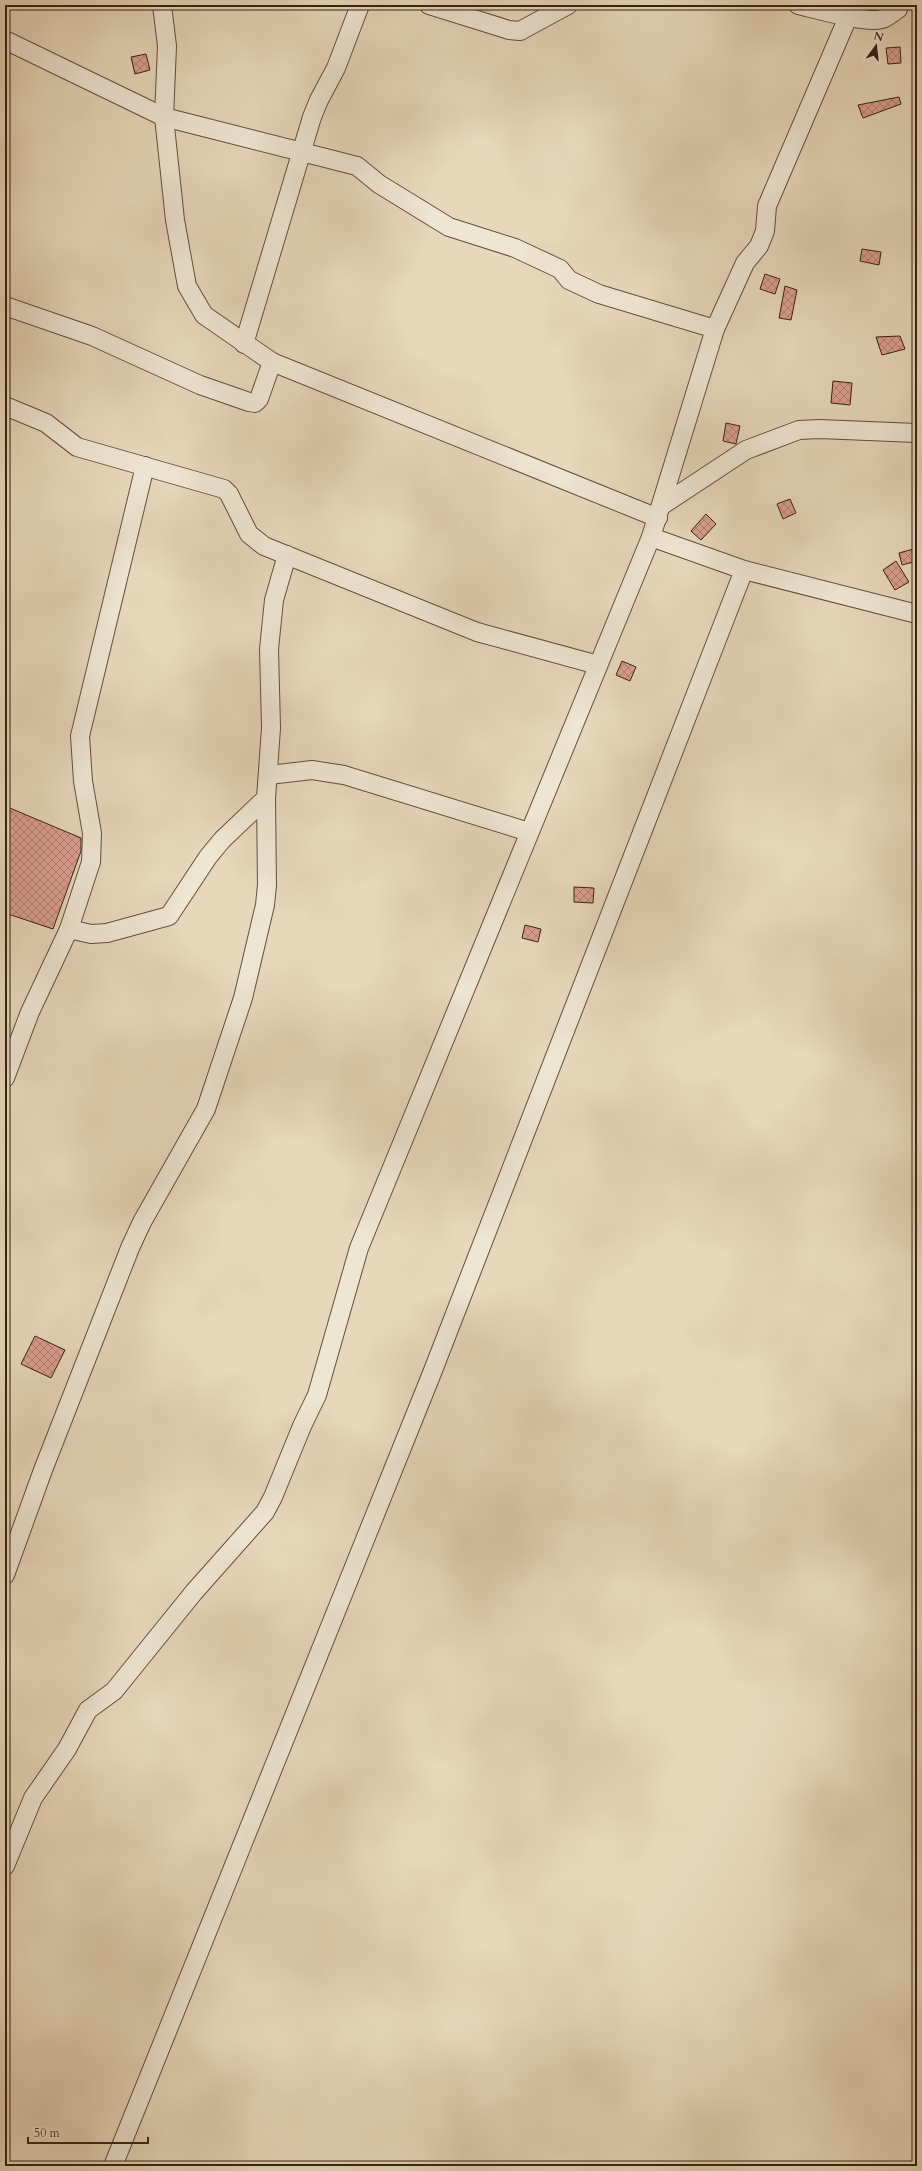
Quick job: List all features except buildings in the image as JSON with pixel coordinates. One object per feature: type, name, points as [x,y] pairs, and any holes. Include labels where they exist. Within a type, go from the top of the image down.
[{"type":"street","points":[[162,5],[167,46],[164,117],[175,220],[187,286],[204,315],[272,362],[659,512]]},
{"type":"street","points":[[244,344],[319,100],[336,68],[360,5]]},
{"type":"street","points":[[429,5],[509,30],[520,31],[568,5]]},
{"type":"street","points":[[798,5],[848,17],[882,19],[898,9],[898,5]]},
{"type":"street","points":[[5,1866],[33,1798],[67,1750],[88,1710],[114,1691],[194,1592],[261,1516],[273,1497],[302,1426],[317,1395],[359,1248],[651,537],[715,329],[745,263],[758,246],[765,230],[767,206],[848,17]]},
{"type":"street","points":[[5,40],[164,117],[357,166],[379,184],[449,227],[515,248],[560,269],[569,280],[599,294],[715,329]]},
{"type":"street","points":[[5,306],[92,336],[200,385],[249,402],[255,403],[258,399],[272,362]]},
{"type":"street","points":[[5,406],[46,423],[77,447],[224,489],[229,494],[249,534],[264,546],[477,632],[598,665]]},
{"type":"street","points":[[659,512],[746,450],[799,430],[819,429],[917,433]]},
{"type":"street","points":[[5,1078],[12,1039],[69,929],[91,862],[92,833],[83,781],[80,736],[144,466]]},
{"type":"street","points":[[651,537],[744,570],[917,614]]},
{"type":"street","points":[[5,1575],[43,1470],[130,1248],[142,1222],[206,1109],[242,998],[265,905],[266,798],[269,775],[271,728],[269,649],[274,600],[287,555]]},
{"type":"street","points":[[113,2166],[429,1380],[744,570]]},
{"type":"street","points":[[269,775],[312,770],[344,775],[529,832]]},
{"type":"street","points":[[69,929],[91,934],[107,933],[168,916],[208,857],[222,840],[266,798]]}]
